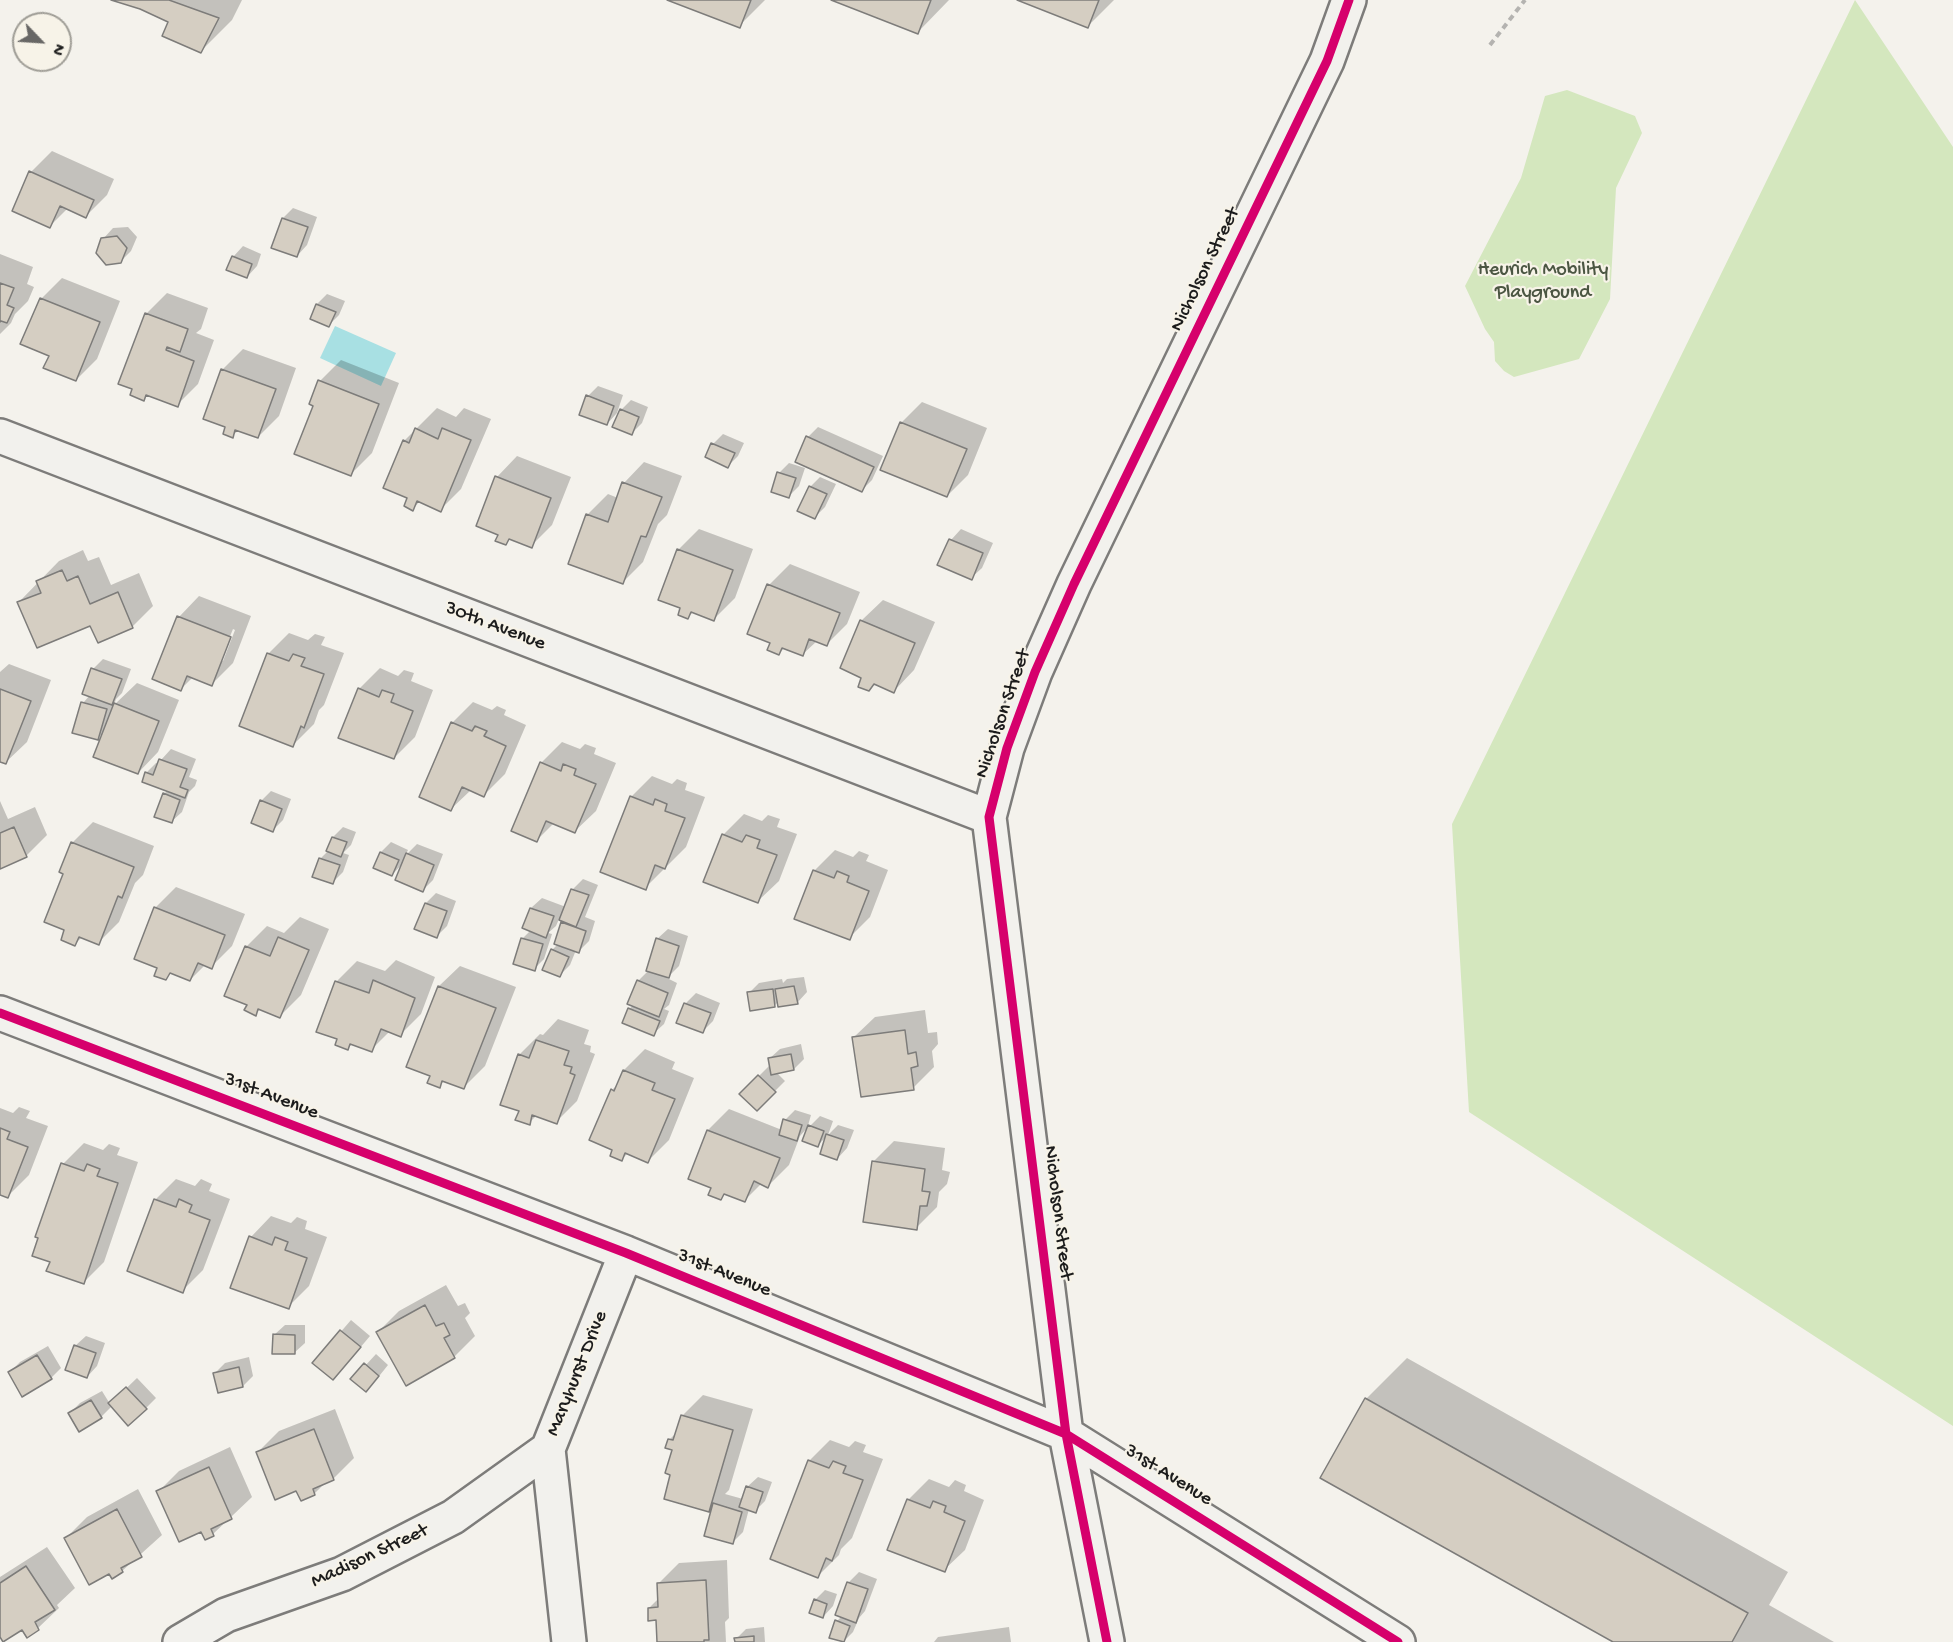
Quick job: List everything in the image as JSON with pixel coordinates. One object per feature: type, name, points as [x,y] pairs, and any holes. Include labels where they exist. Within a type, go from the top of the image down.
[{"type":"street","name":"Nicholson Street","points":[[1107,1642],[1066,1434],[989,818],[1007,748],[1035,672],[1074,584],[1327,62],[1349,0]]},
{"type":"street","name":"30th Avenue","points":[[0,436],[989,818]]},
{"type":"street","name":"31st Avenue","points":[[0,1013],[626,1253],[1066,1434],[1398,1642]]},
{"type":"street","name":"Maryhurst Drive","points":[[569,1642],[548,1449],[626,1253]]},
{"type":"street","name":"Madison Street","points":[[180,1642],[226,1615],[342,1574],[453,1516],[548,1449]]},
{"type":"path","points":[[1490,45],[1524,0]]},
{"type":"green space","points":[[1855,0],[1953,147],[1953,1426],[1469,1112],[1452,824]]},
{"type":"green space","name":"Heurich Mobility Playground","points":[[1567,90],[1635,116],[1642,133],[1616,188],[1610,299],[1579,359],[1514,377],[1504,371],[1495,361],[1494,342],[1485,329],[1465,286],[1521,178],[1545,96]]},
{"type":"water","points":[[335,326],[396,353],[381,386],[320,358]]},
{"type":"building","points":[[111,0],[169,0],[219,18],[201,53],[162,36],[168,22],[140,9]]},
{"type":"building","points":[[667,0],[751,0],[740,28]]},
{"type":"building","points":[[831,0],[931,0],[918,34]]},
{"type":"building","points":[[1017,0],[1099,0],[1088,28]]},
{"type":"building","points":[[29,171],[94,200],[86,218],[60,206],[50,228],[12,211]]},
{"type":"building","points":[[282,218],[308,227],[297,257],[271,248]]},
{"type":"building","points":[[117,236],[127,248],[121,263],[106,265],[96,253],[101,238]]},
{"type":"building","points":[[232,256],[252,264],[247,278],[226,270]]},
{"type":"building","points":[[0,283],[14,288],[7,305],[14,308],[7,323],[0,322]]},
{"type":"building","points":[[40,298],[100,322],[76,381],[43,368],[49,356],[20,344]]},
{"type":"building","points":[[316,304],[336,312],[329,327],[310,319]]},
{"type":"building","points":[[145,313],[188,329],[180,352],[167,347],[166,350],[194,361],[178,407],[146,395],[144,401],[130,395],[132,389],[118,384]]},
{"type":"building","points":[[221,369],[276,389],[258,438],[235,430],[233,438],[223,434],[225,427],[203,419]]},
{"type":"building","points":[[318,380],[379,404],[351,476],[294,454],[313,406],[309,404]]},
{"type":"building","points":[[586,395],[614,406],[607,425],[579,415]]},
{"type":"building","points":[[620,409],[639,417],[632,435],[612,427]]},
{"type":"building","points":[[900,422],[967,449],[947,497],[880,470]]},
{"type":"building","points":[[415,428],[438,439],[442,428],[471,440],[441,512],[417,501],[413,511],[404,506],[407,498],[383,488],[403,440],[409,443]]},
{"type":"building","points":[[806,436],[874,467],[862,492],[795,462]]},
{"type":"building","points":[[711,443],[735,453],[728,468],[705,457]]},
{"type":"building","points":[[777,472],[796,478],[789,498],[771,492]]},
{"type":"building","points":[[495,476],[551,498],[532,548],[509,539],[506,545],[495,541],[498,535],[476,526]]},
{"type":"building","points":[[622,482],[662,497],[646,537],[641,536],[623,584],[568,564],[586,514],[608,522]]},
{"type":"building","points":[[809,486],[827,494],[815,519],[797,511]]},
{"type":"building","points":[[949,539],[983,553],[972,580],[937,565]]},
{"type":"building","points":[[677,549],[733,570],[714,621],[691,612],[688,619],[678,615],[680,608],[658,600]]},
{"type":"building","points":[[62,570],[67,581],[78,576],[90,604],[118,592],[133,628],[98,643],[90,626],[37,648],[17,602],[41,593],[36,581]]},
{"type":"building","points":[[767,584],[840,613],[827,646],[809,639],[803,656],[782,648],[779,655],[767,650],[770,643],[747,634]]},
{"type":"building","points":[[177,616],[231,637],[212,686],[187,676],[181,691],[152,679]]},
{"type":"building","points":[[860,620],[915,643],[894,693],[874,684],[869,691],[858,687],[861,678],[840,668]]},
{"type":"building","points":[[267,653],[289,661],[293,654],[305,658],[301,666],[324,674],[304,728],[301,726],[293,747],[239,726]]},
{"type":"building","points":[[91,668],[122,679],[112,705],[82,694]]},
{"type":"building","points":[[358,688],[379,697],[382,690],[394,694],[391,702],[413,711],[394,759],[338,738]]},
{"type":"building","points":[[0,689],[31,701],[6,764],[0,762]]},
{"type":"building","points":[[81,702],[107,709],[98,740],[72,733]]},
{"type":"building","points":[[114,703],[159,721],[138,774],[93,757]]},
{"type":"building","points":[[451,722],[472,731],[475,726],[487,731],[484,736],[506,746],[484,797],[462,787],[451,811],[419,797]]},
{"type":"building","points":[[159,759],[187,769],[180,787],[188,790],[185,798],[142,782],[145,772],[153,775]]},
{"type":"building","points":[[540,762],[561,771],[563,764],[576,769],[574,775],[596,784],[575,833],[546,821],[537,842],[511,831]]},
{"type":"building","points":[[163,793],[180,800],[172,823],[154,817]]},
{"type":"building","points":[[630,796],[653,805],[655,799],[667,804],[665,811],[685,818],[665,869],[655,865],[646,890],[600,872]]},
{"type":"building","points":[[260,800],[282,809],[273,832],[251,823]]},
{"type":"building","points":[[14,827],[27,857],[0,869],[0,833]]},
{"type":"building","points":[[722,834],[742,842],[746,835],[760,840],[757,848],[777,855],[758,903],[703,882]]},
{"type":"building","points":[[332,837],[347,842],[341,857],[326,851]]},
{"type":"building","points":[[71,842],[134,867],[122,898],[118,896],[99,945],[79,937],[75,946],[61,940],[64,930],[44,922],[63,874],[59,872]]},
{"type":"building","points":[[380,852],[399,860],[392,876],[373,868]]},
{"type":"building","points":[[406,853],[434,865],[423,892],[395,880]]},
{"type":"building","points":[[319,858],[340,865],[333,884],[312,877]]},
{"type":"building","points":[[813,870],[834,878],[837,871],[849,876],[847,882],[869,891],[850,940],[794,919]]},
{"type":"building","points":[[571,889],[589,895],[576,927],[559,920]]},
{"type":"building","points":[[425,903],[447,911],[437,938],[414,929]]},
{"type":"building","points":[[154,907],[225,935],[212,969],[198,963],[190,981],[170,973],[166,980],[154,976],[157,968],[134,959]]},
{"type":"building","points":[[530,908],[554,916],[546,938],[522,928]]},
{"type":"building","points":[[561,922],[586,931],[579,953],[554,944]]},
{"type":"building","points":[[278,937],[309,950],[280,1018],[258,1009],[256,1016],[244,1010],[247,1005],[224,996],[245,946],[270,956]]},
{"type":"building","points":[[521,938],[543,944],[535,971],[513,964]]},
{"type":"building","points":[[656,938],[679,946],[669,978],[646,971]]},
{"type":"building","points":[[551,949],[569,957],[560,977],[542,970]]},
{"type":"building","points":[[373,980],[415,998],[401,1037],[381,1029],[372,1052],[350,1044],[348,1050],[335,1045],[337,1039],[316,1032],[335,981],[369,993]]},
{"type":"building","points":[[637,980],[668,993],[659,1017],[627,1004]]},
{"type":"building","points":[[438,986],[496,1008],[464,1089],[442,1081],[440,1088],[427,1083],[430,1076],[406,1067]]},
{"type":"building","points":[[794,986],[798,1004],[778,1007],[775,989]]},
{"type":"building","points":[[773,989],[775,1007],[750,1011],[747,992]]},
{"type":"building","points":[[684,1003],[711,1013],[703,1033],[676,1023]]},
{"type":"building","points":[[628,1008],[660,1021],[654,1036],[622,1023]]},
{"type":"building","points":[[905,1030],[908,1054],[916,1052],[918,1066],[911,1068],[914,1090],[861,1097],[852,1037]]},
{"type":"building","points":[[536,1040],[569,1051],[564,1065],[572,1067],[570,1073],[575,1075],[557,1124],[532,1115],[530,1125],[515,1120],[519,1111],[500,1105],[518,1054],[529,1058]]},
{"type":"building","points":[[791,1054],[794,1070],[771,1075],[768,1058]]},
{"type":"building","points":[[623,1070],[655,1083],[652,1090],[675,1099],[648,1163],[625,1153],[622,1161],[610,1156],[612,1150],[589,1140],[611,1089],[614,1091]]},
{"type":"building","points":[[758,1075],[776,1092],[757,1111],[739,1094]]},
{"type":"building","points":[[783,1119],[802,1125],[797,1141],[779,1135]]},
{"type":"building","points":[[808,1125],[824,1131],[818,1147],[802,1141]]},
{"type":"building","points":[[0,1128],[10,1132],[7,1139],[28,1147],[8,1198],[0,1195]]},
{"type":"building","points":[[707,1130],[780,1158],[768,1188],[754,1181],[745,1202],[724,1194],[721,1200],[708,1195],[711,1188],[688,1179]]},
{"type":"building","points":[[826,1134],[844,1140],[837,1160],[820,1154]]},
{"type":"building","points":[[872,1161],[925,1169],[922,1191],[930,1192],[927,1206],[920,1206],[917,1230],[863,1222]]},
{"type":"building","points":[[61,1163],[84,1171],[87,1164],[100,1169],[97,1176],[118,1183],[84,1284],[46,1271],[50,1262],[32,1256],[38,1238],[35,1237]]},
{"type":"building","points":[[154,1199],[176,1207],[179,1199],[192,1205],[189,1212],[210,1220],[183,1293],[127,1271]]},
{"type":"building","points":[[249,1236],[272,1245],[275,1237],[288,1242],[285,1250],[307,1258],[289,1309],[230,1288]]},
{"type":"building","points":[[425,1305],[436,1326],[444,1323],[450,1335],[444,1338],[455,1358],[406,1386],[376,1332]]},
{"type":"building","points":[[340,1330],[361,1347],[333,1380],[312,1363]]},
{"type":"building","points":[[273,1334],[295,1335],[295,1354],[272,1354]]},
{"type":"building","points":[[74,1345],[96,1353],[87,1378],[65,1370]]},
{"type":"building","points":[[37,1355],[52,1379],[22,1397],[8,1372]]},
{"type":"building","points":[[364,1363],[379,1376],[366,1392],[350,1379]]},
{"type":"building","points":[[239,1367],[243,1387],[218,1393],[213,1373]]},
{"type":"building","points":[[126,1387],[147,1409],[128,1426],[108,1403]]},
{"type":"building","points":[[1365,1398],[1748,1613],[1732,1642],[1613,1642],[1320,1478]]},
{"type":"building","points":[[91,1400],[102,1418],[79,1432],[68,1413]]},
{"type":"building","points":[[681,1415],[733,1430],[709,1512],[664,1499],[670,1475],[665,1473],[672,1450],[665,1448],[668,1439],[673,1440]]},
{"type":"building","points":[[314,1429],[334,1480],[313,1489],[315,1495],[301,1501],[296,1491],[275,1500],[256,1452]]},
{"type":"building","points":[[808,1460],[829,1468],[833,1461],[846,1466],[843,1473],[863,1480],[832,1561],[826,1558],[818,1578],[770,1559]]},
{"type":"building","points":[[209,1467],[232,1519],[211,1529],[214,1536],[205,1540],[201,1532],[179,1542],[156,1491]]},
{"type":"building","points":[[746,1486],[763,1492],[756,1513],[739,1507]]},
{"type":"building","points":[[907,1499],[930,1508],[933,1501],[946,1506],[944,1512],[965,1521],[945,1572],[887,1550]]},
{"type":"building","points":[[713,1503],[742,1512],[733,1544],[704,1536]]},
{"type":"building","points":[[117,1509],[142,1557],[121,1568],[123,1572],[112,1579],[109,1574],[89,1585],[64,1538]]},
{"type":"building","points":[[26,1566],[55,1610],[35,1622],[39,1630],[27,1638],[22,1630],[3,1642],[0,1637],[0,1583]]},
{"type":"building","points":[[706,1580],[709,1640],[704,1640],[704,1642],[657,1642],[656,1620],[648,1621],[648,1608],[658,1607],[657,1583]]},
{"type":"building","points":[[847,1582],[868,1589],[856,1623],[835,1615]]},
{"type":"building","points":[[814,1599],[827,1604],[823,1618],[809,1613]]},
{"type":"building","points":[[835,1620],[850,1626],[844,1642],[829,1638]]},
{"type":"building","points":[[754,1636],[754,1642],[735,1642],[734,1638]]},
{"type":"cycle path","points":[[1107,1642],[1066,1434],[989,817],[1007,748],[1035,672],[1074,584],[1327,61],[1349,0]]},
{"type":"cycle path","points":[[0,1013],[626,1253],[1066,1434],[1398,1642]]}]
